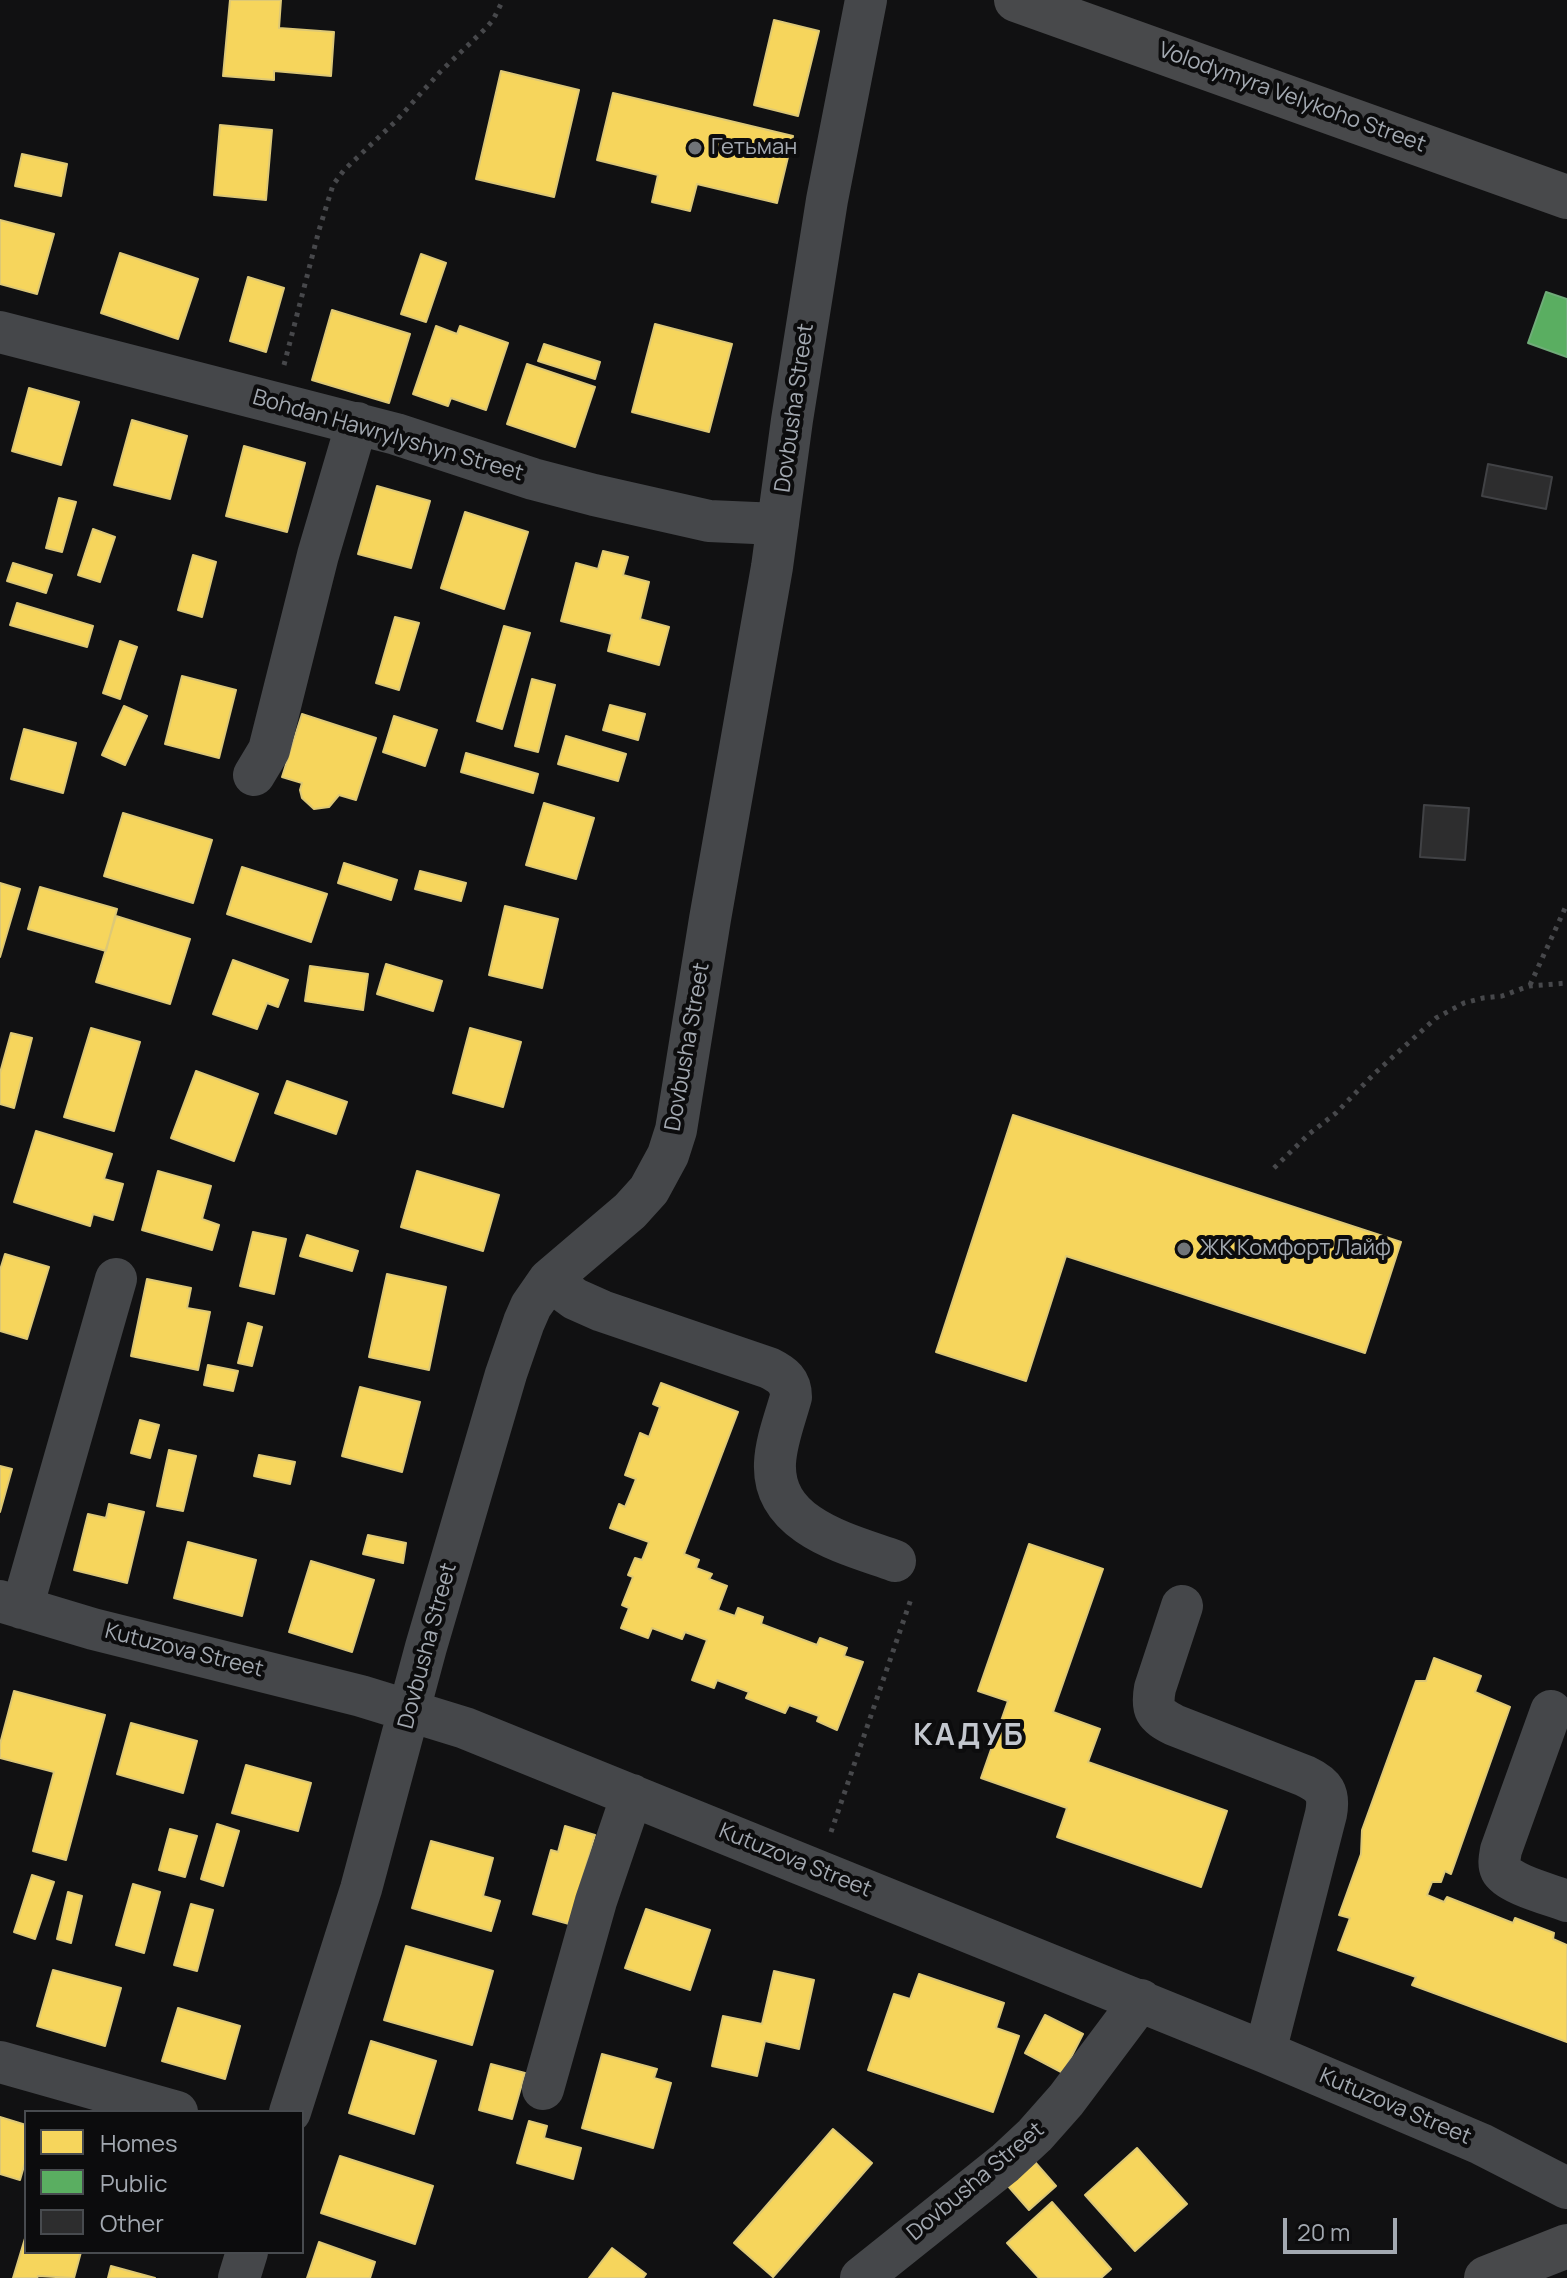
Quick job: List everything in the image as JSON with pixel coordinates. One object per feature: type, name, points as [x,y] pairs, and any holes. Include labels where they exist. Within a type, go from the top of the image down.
[{"type":"main road","name":"Volodymyra Velykoho Street","points":[[1016,0],[1567,197]]},
{"type":"main road","points":[[1486,2278],[1567,2246]]},
{"type":"street","name":"Dovbusha Street","points":[[291,2110],[361,1889],[426,1647],[510,1362],[531,1306],[549,1280],[630,1211],[649,1190],[668,1155],[676,1130],[712,904],[765,607],[827,200],[866,0]]},
{"type":"street","name":"Bohdan Hawrylyshyn Street","points":[[0,332],[357,423],[533,479],[666,513],[732,523],[778,524]]},
{"type":"street","points":[[254,775],[269,750],[318,555],[357,423]]},
{"type":"street","points":[[11,1604],[116,1279]]},
{"type":"street","points":[[549,1280],[594,1308],[769,1368],[786,1379],[791,1387],[791,1397],[775,1463],[779,1491],[790,1509],[813,1528],[895,1561]]},
{"type":"street","name":"Kutuzova Street","points":[[11,1604],[93,1629],[302,1680],[465,1728],[1141,2000],[1481,2144],[1567,2188]]},
{"type":"street","points":[[1182,1606],[1155,1688],[1152,1701],[1154,1711],[1174,1725],[1305,1776],[1321,1784],[1328,1797],[1265,2052]]},
{"type":"street","points":[[1551,1711],[1499,1862],[1501,1870],[1518,1883],[1567,1901]]},
{"type":"street","points":[[543,2089],[596,1901],[632,1795]]},
{"type":"street","name":"Dovbusha Street","points":[[861,2278],[1005,2163],[1035,2135],[1066,2100],[1141,2000]]},
{"type":"street","points":[[0,2062],[170,2110]]},
{"type":"street","points":[[239,2278],[246,2254]]},
{"type":"path","points":[[275,401],[333,185],[344,170],[493,20],[503,0]]},
{"type":"path","points":[[1529,986],[1567,904]]},
{"type":"path","points":[[1274,1168],[1436,1018],[1464,1003],[1502,996],[1529,986],[1567,983]]},
{"type":"path","points":[[818,1870],[915,1582],[916,1571],[895,1561]]},
{"type":"building: Homes","points":[[230,0],[281,0],[279,28],[334,32],[331,76],[274,71],[274,80],[223,76]]},
{"type":"building: Homes","points":[[774,20],[819,31],[798,116],[754,105]]},
{"type":"building: Homes","points":[[501,71],[579,90],[554,197],[476,179]]},
{"type":"building: Homes","name":"Гетьман","points":[[613,93],[793,136],[777,203],[697,184],[690,211],[652,202],[658,175],[597,160]]},
{"type":"building: Homes","points":[[220,125],[272,130],[266,200],[214,195]]},
{"type":"building: Homes","points":[[22,154],[67,164],[61,196],[15,186]]},
{"type":"building: Homes","points":[[0,220],[54,234],[37,294],[0,284]]},
{"type":"building: Homes","points":[[120,253],[198,279],[178,339],[101,313]]},
{"type":"building: Homes","points":[[421,254],[446,263],[426,322],[401,314]]},
{"type":"building: Homes","points":[[248,277],[284,288],[266,352],[230,341]]},
{"type":"building: Homes","points":[[332,310],[410,334],[389,403],[312,380]]},
{"type":"building: Homes","points":[[655,324],[732,344],[709,432],[632,412]]},
{"type":"building: Homes","points":[[436,326],[457,334],[460,326],[508,343],[486,410],[451,398],[448,406],[413,394]]},
{"type":"building: Homes","points":[[544,344],[600,362],[595,379],[538,361]]},
{"type":"building: Homes","points":[[527,364],[595,387],[575,447],[507,424]]},
{"type":"building: Homes","points":[[29,388],[79,402],[61,465],[12,451]]},
{"type":"building: Homes","points":[[132,420],[187,436],[170,499],[114,485]]},
{"type":"building: Homes","points":[[244,446],[305,463],[287,532],[226,516]]},
{"type":"building: Homes","points":[[377,486],[430,501],[411,568],[358,554]]},
{"type":"building: Homes","points":[[59,498],[76,502],[62,552],[46,548]]},
{"type":"building: Homes","points":[[465,512],[528,532],[504,609],[441,588]]},
{"type":"building: Homes","points":[[93,529],[115,537],[100,582],[78,575]]},
{"type":"building: Homes","points":[[603,551],[628,557],[623,575],[649,582],[640,619],[669,627],[659,665],[608,651],[612,634],[561,621],[576,563],[598,569]]},
{"type":"building: Homes","points":[[193,555],[216,562],[202,617],[178,610]]},
{"type":"building: Homes","points":[[13,563],[52,575],[46,593],[7,581]]},
{"type":"building: Homes","points":[[17,603],[93,626],[87,647],[10,625]]},
{"type":"building: Homes","points":[[395,617],[419,623],[399,690],[376,683]]},
{"type":"building: Homes","points":[[504,626],[530,633],[502,729],[477,721]]},
{"type":"building: Homes","points":[[120,641],[137,647],[120,699],[103,693]]},
{"type":"building: Homes","points":[[182,676],[236,690],[219,758],[165,744]]},
{"type":"building: Homes","points":[[532,679],[555,685],[538,752],[515,746]]},
{"type":"building: Homes","points":[[610,705],[645,714],[638,740],[603,730]]},
{"type":"building: Homes","points":[[124,706],[147,716],[125,765],[102,755]]},
{"type":"building: Homes","points":[[302,714],[376,738],[356,800],[339,795],[329,807],[314,809],[302,798],[302,783],[282,777]]},
{"type":"building: Homes","points":[[394,716],[437,730],[425,766],[383,752]]},
{"type":"building: Homes","points":[[24,729],[76,743],[63,793],[11,779]]},
{"type":"building: Homes","points":[[566,736],[626,754],[618,781],[558,764]]},
{"type":"building: Homes","points":[[466,753],[538,774],[533,793],[461,772]]},
{"type":"building: Homes","points":[[544,803],[594,818],[576,879],[526,865]]},
{"type":"building: Homes","points":[[123,813],[212,840],[193,903],[104,876]]},
{"type":"building: Homes","points":[[344,863],[397,880],[391,900],[338,883]]},
{"type":"building: Homes","points":[[242,867],[327,894],[311,942],[227,914]]},
{"type":"building: Homes","points":[[420,871],[466,883],[461,901],[415,889]]},
{"type":"building: Homes","points":[[0,883],[20,889],[0,957]]},
{"type":"building: Homes","points":[[40,887],[117,909],[106,951],[28,929]]},
{"type":"building: Homes","points":[[505,906],[558,919],[542,988],[489,975]]},
{"type":"building: Homes","points":[[116,916],[190,939],[170,1004],[96,982]]},
{"type":"building: Homes","points":[[233,960],[288,980],[278,1007],[267,1003],[257,1029],[213,1014]]},
{"type":"building: Homes","points":[[386,964],[442,981],[433,1011],[377,994]]},
{"type":"building: Homes","points":[[310,966],[368,974],[363,1010],[305,1001]]},
{"type":"building: Homes","points":[[91,1028],[140,1042],[114,1131],[64,1117]]},
{"type":"building: Homes","points":[[470,1028],[521,1042],[503,1107],[453,1093]]},
{"type":"building: Homes","points":[[11,1033],[32,1038],[14,1108],[0,1104],[0,1073]]},
{"type":"building: Homes","points":[[196,1071],[258,1094],[234,1161],[171,1138]]},
{"type":"building: Homes","points":[[287,1081],[347,1102],[336,1134],[275,1113]]},
{"type":"building: Homes","name":"ЖК Комфорт Лайф","points":[[1013,1115],[1401,1242],[1365,1353],[1066,1256],[1026,1381],[936,1352]]},
{"type":"building: Homes","points":[[36,1131],[112,1154],[104,1179],[123,1184],[113,1220],[93,1214],[90,1226],[14,1202]]},
{"type":"building: Homes","points":[[158,1171],[211,1186],[202,1219],[219,1225],[212,1250],[142,1230]]},
{"type":"building: Homes","points":[[417,1171],[499,1195],[483,1251],[401,1227]]},
{"type":"building: Homes","points":[[253,1232],[286,1239],[274,1294],[240,1286]]},
{"type":"building: Homes","points":[[307,1235],[358,1251],[352,1271],[300,1256]]},
{"type":"building: Homes","points":[[5,1254],[49,1267],[27,1339],[0,1331],[0,1270]]},
{"type":"building: Homes","points":[[387,1274],[446,1287],[429,1370],[369,1357]]},
{"type":"building: Homes","points":[[147,1279],[191,1288],[187,1308],[210,1312],[198,1370],[131,1356]]},
{"type":"building: Homes","points":[[248,1323],[262,1327],[252,1366],[238,1363]]},
{"type":"building: Homes","points":[[208,1365],[238,1371],[233,1391],[204,1385]]},
{"type":"building: Homes","points":[[661,1383],[738,1412],[684,1554],[699,1560],[696,1568],[712,1574],[709,1579],[727,1586],[718,1610],[735,1616],[738,1608],[763,1617],[761,1624],[817,1645],[820,1638],[847,1648],[844,1656],[863,1662],[837,1730],[817,1721],[819,1716],[789,1705],[785,1713],[746,1698],[749,1692],[717,1680],[714,1688],[692,1680],[707,1640],[685,1632],[682,1639],[652,1628],[648,1638],[621,1628],[629,1608],[622,1605],[633,1577],[628,1575],[635,1558],[642,1560],[649,1542],[610,1528],[619,1504],[625,1507],[636,1479],[625,1475],[640,1433],[649,1437],[660,1407],[653,1404]]},
{"type":"building: Homes","points":[[360,1387],[420,1402],[402,1472],[342,1456]]},
{"type":"building: Homes","points":[[140,1420],[159,1425],[150,1458],[131,1453]]},
{"type":"building: Homes","points":[[169,1450],[196,1456],[183,1511],[157,1506]]},
{"type":"building: Homes","points":[[259,1455],[295,1462],[290,1484],[254,1476]]},
{"type":"building: Homes","points":[[0,1466],[12,1469],[0,1512]]},
{"type":"building: Homes","points":[[109,1504],[144,1512],[127,1583],[74,1570],[88,1514],[106,1518]]},
{"type":"building: Homes","points":[[368,1535],[406,1543],[403,1563],[363,1554]]},
{"type":"building: Homes","points":[[188,1542],[256,1560],[242,1616],[174,1598]]},
{"type":"building: Homes","points":[[1029,1544],[1103,1569],[1053,1712],[1100,1729],[1088,1762],[1227,1811],[1201,1887],[1057,1837],[1067,1808],[981,1778],[1008,1701],[978,1691]]},
{"type":"building: Homes","points":[[311,1561],[374,1580],[352,1652],[289,1632]]},
{"type":"building: Homes","points":[[1434,1658],[1481,1676],[1475,1692],[1510,1707],[1451,1874],[1445,1871],[1441,1882],[1432,1882],[1427,1895],[1444,1902],[1447,1897],[1513,1923],[1515,1918],[1554,1933],[1553,1939],[1567,1945],[1567,2042],[1412,1985],[1416,1977],[1338,1950],[1350,1918],[1339,1915],[1361,1854],[1362,1830],[1416,1681],[1426,1681]]},
{"type":"building: Homes","points":[[14,1691],[105,1715],[66,1860],[33,1851],[54,1772],[0,1758],[0,1744]]},
{"type":"building: Homes","points":[[131,1723],[197,1741],[183,1793],[117,1774]]},
{"type":"building: Homes","points":[[246,1765],[311,1783],[298,1831],[232,1813]]},
{"type":"building: Homes","points":[[217,1824],[239,1831],[223,1886],[201,1879]]},
{"type":"building: Homes","points":[[565,1826],[595,1835],[569,1924],[533,1914],[551,1850],[558,1852]]},
{"type":"building: Homes","points":[[170,1829],[197,1836],[185,1877],[159,1870]]},
{"type":"building: Homes","points":[[431,1841],[493,1858],[483,1896],[500,1901],[491,1931],[412,1908]]},
{"type":"building: Homes","points":[[32,1875],[54,1882],[35,1939],[14,1932]]},
{"type":"building: Homes","points":[[133,1884],[160,1892],[144,1953],[116,1945]]},
{"type":"building: Homes","points":[[68,1892],[82,1896],[71,1943],[57,1939]]},
{"type":"building: Homes","points":[[191,1904],[213,1910],[197,1971],[174,1965]]},
{"type":"building: Homes","points":[[646,1909],[710,1930],[690,1990],[625,1968]]},
{"type":"building: Homes","points":[[406,1946],[493,1971],[472,2045],[384,2020]]},
{"type":"building: Homes","points":[[53,1970],[121,1988],[105,2046],[37,2026]]},
{"type":"building: Homes","points":[[774,1971],[814,1980],[799,2049],[765,2041],[757,2076],[712,2066],[723,2016],[762,2024]]},
{"type":"building: Homes","points":[[919,1974],[1004,2003],[996,2028],[1019,2036],[993,2112],[868,2070],[894,1994],[910,1999]]},
{"type":"building: Homes","points":[[178,2008],[240,2026],[225,2079],[162,2061]]},
{"type":"building: Homes","points":[[1045,2015],[1083,2034],[1063,2073],[1025,2053]]},
{"type":"building: Homes","points":[[371,2041],[436,2061],[414,2134],[349,2113]]},
{"type":"building: Homes","points":[[602,2054],[657,2069],[654,2078],[671,2083],[653,2148],[582,2128]]},
{"type":"building: Homes","points":[[491,2064],[525,2073],[512,2119],[479,2110]]},
{"type":"building: Homes","points":[[0,2117],[24,2124],[24,2166],[20,2180],[0,2174]]},
{"type":"building: Homes","points":[[529,2121],[547,2126],[544,2138],[581,2148],[573,2179],[517,2163]]},
{"type":"building: Homes","points":[[833,2129],[872,2163],[773,2277],[734,2243]]},
{"type":"building: Homes","points":[[1137,2148],[1187,2204],[1135,2251],[1085,2195]]},
{"type":"building: Homes","points":[[340,2156],[433,2186],[415,2244],[321,2213]]},
{"type":"building: Homes","points":[[1035,2162],[1056,2186],[1029,2210],[1008,2186]]},
{"type":"building: Homes","points":[[1052,2202],[1111,2269],[1101,2278],[1039,2278],[1007,2243]]},
{"type":"building: Homes","points":[[24,2242],[24,2254],[80,2254],[74,2278],[13,2278]]},
{"type":"building: Homes","points":[[319,2242],[375,2262],[370,2278],[307,2278]]},
{"type":"building: Homes","points":[[612,2248],[646,2274],[643,2278],[589,2278]]},
{"type":"building: Homes","points":[[111,2266],[155,2278],[108,2278]]},
{"type":"building: Public","points":[[1546,292],[1567,299],[1567,357],[1528,343]]},
{"type":"building: Other","points":[[1488,464],[1552,477],[1546,509],[1482,496]]},
{"type":"building: Other","points":[[1424,805],[1469,808],[1465,860],[1420,857]]},
{"type":"place","name":"Гетьман","points":[[695,148]]},
{"type":"place","name":"ЖК Комфорт Лайф","points":[[1184,1249]]},
{"type":"district","name":"КАДУБ","points":[[969,1737]]}]
